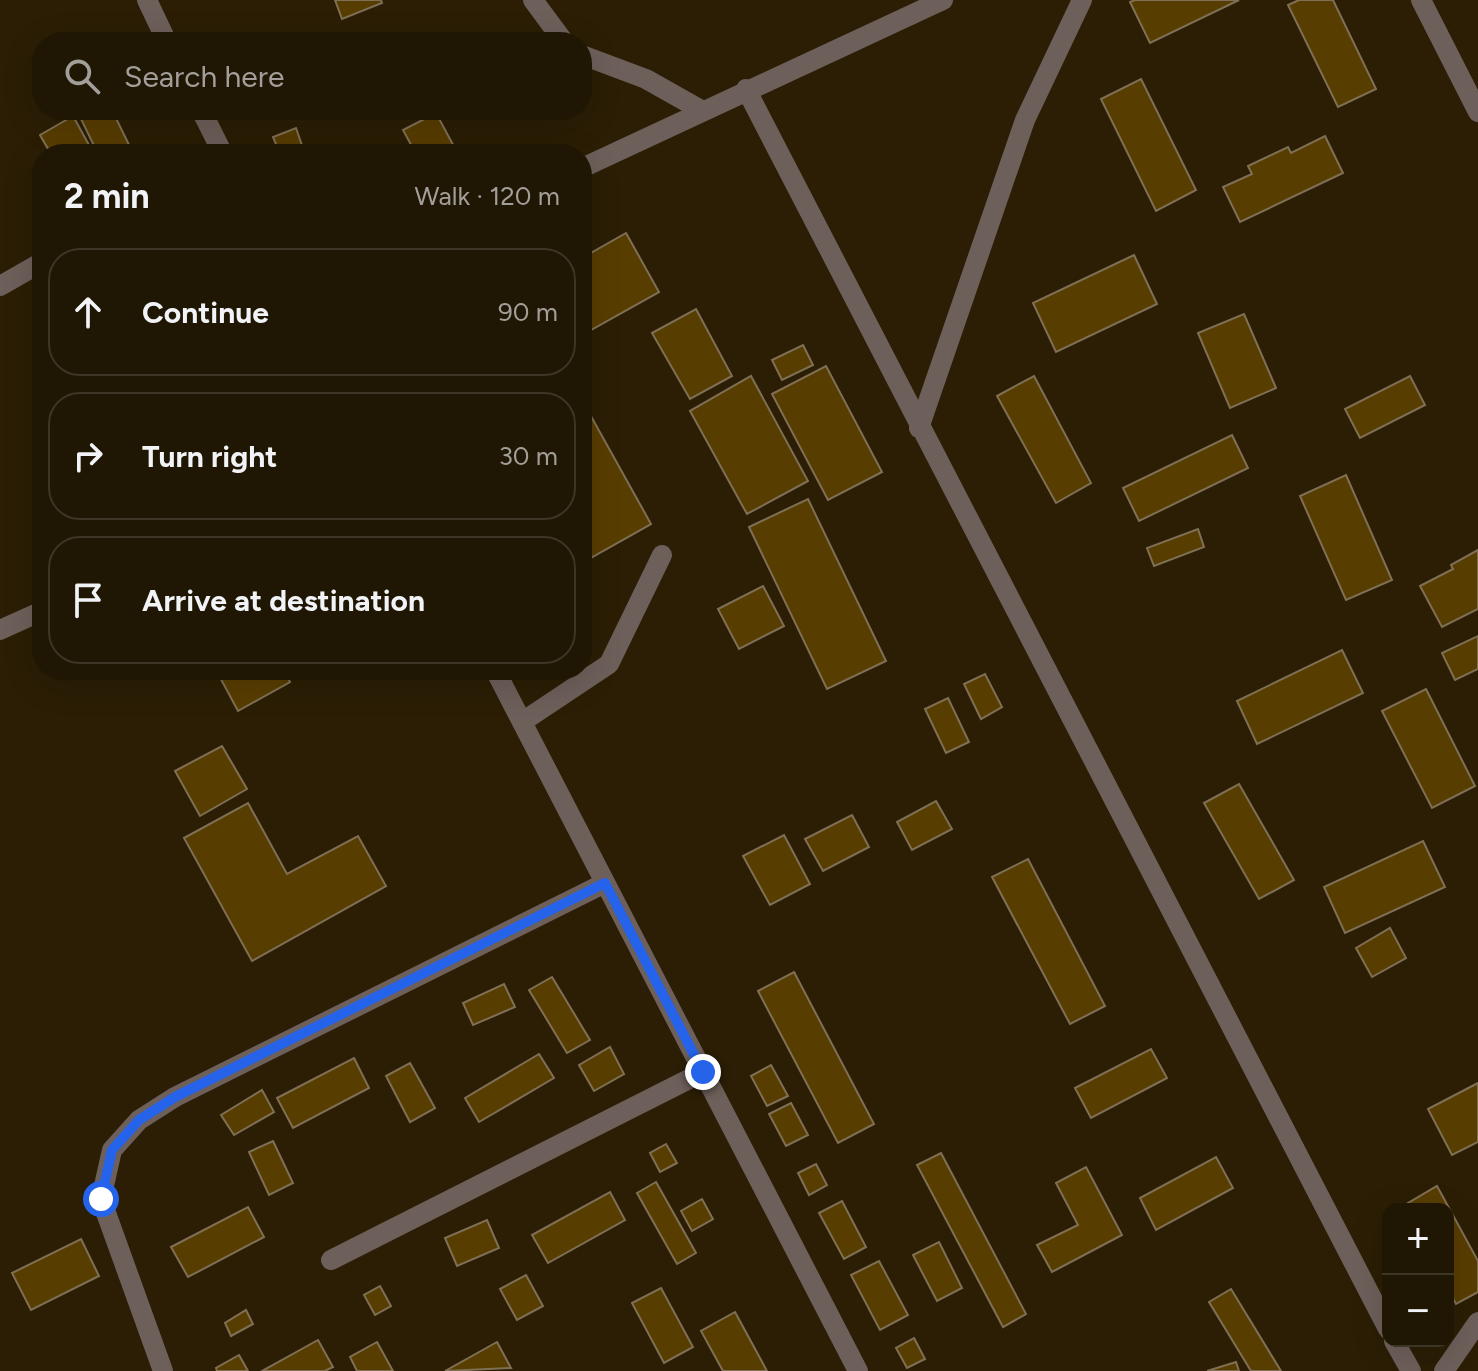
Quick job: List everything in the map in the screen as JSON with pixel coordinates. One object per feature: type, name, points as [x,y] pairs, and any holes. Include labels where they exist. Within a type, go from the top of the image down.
[{"type":"street","points":[[147,0],[162,32]]},
{"type":"street","points":[[533,0],[557,32]]},
{"type":"street","points":[[592,163],[943,0]]},
{"type":"street","points":[[919,428],[1025,120],[1082,0]]},
{"type":"street","points":[[1421,0],[1478,112]]},
{"type":"street","points":[[592,59],[646,79],[701,110]]},
{"type":"street","points":[[746,89],[1382,1317]]},
{"type":"street","points":[[206,120],[218,144]]},
{"type":"street","points":[[0,286],[32,268]]},
{"type":"street","points":[[592,675],[609,664],[662,555]]},
{"type":"street","points":[[0,630],[32,616]]},
{"type":"street","points":[[500,680],[858,1371]]},
{"type":"street","points":[[522,722],[585,680]]},
{"type":"street","points":[[163,1371],[101,1199],[112,1150],[139,1120],[175,1097],[605,883]]},
{"type":"street","points":[[331,1260],[703,1072]]},
{"type":"street","points":[[1444,1371],[1478,1322]]},
{"type":"street","points":[[1397,1347],[1411,1371]]},
{"type":"building","points":[[335,0],[381,0],[382,3],[342,19]]},
{"type":"building","points":[[1239,0],[1150,43],[1130,2]]},
{"type":"building","points":[[1299,0],[1333,0],[1376,89],[1338,107],[1288,5]]},
{"type":"building","points":[[1141,79],[1196,190],[1156,211],[1101,99]]},
{"type":"building","points":[[66,120],[75,120],[88,144],[45,144],[40,135]]},
{"type":"building","points":[[81,120],[117,120],[129,144],[93,144]]},
{"type":"building","points":[[422,120],[440,120],[453,144],[411,144],[403,130]]},
{"type":"building","points":[[296,128],[302,144],[276,144],[273,137]]},
{"type":"building","points":[[1325,136],[1343,173],[1240,222],[1223,187],[1252,174],[1248,166],[1288,147],[1291,153]]},
{"type":"building","points":[[626,233],[659,292],[592,329],[592,252]]},
{"type":"building","points":[[1134,255],[1157,304],[1056,352],[1033,303]]},
{"type":"building","points":[[696,309],[732,376],[690,399],[652,333]]},
{"type":"building","points":[[1244,314],[1276,388],[1230,408],[1198,333]]},
{"type":"building","points":[[803,345],[813,365],[782,380],[772,360]]},
{"type":"building","points":[[826,366],[882,472],[828,500],[772,394]]},
{"type":"building","points":[[751,376],[808,481],[747,514],[690,411]]},
{"type":"building","points":[[1034,376],[1091,483],[1056,503],[997,396]]},
{"type":"building","points":[[1410,376],[1425,405],[1360,438],[1345,409]]},
{"type":"building","points":[[592,418],[651,524],[592,557]]},
{"type":"building","points":[[1232,435],[1248,468],[1139,521],[1123,488]]},
{"type":"building","points":[[1346,475],[1392,580],[1346,600],[1300,496]]},
{"type":"building","points":[[808,499],[886,661],[827,689],[749,527]]},
{"type":"building","points":[[1198,529],[1204,547],[1154,566],[1147,548]]},
{"type":"building","points":[[1478,550],[1478,609],[1442,627],[1420,586],[1453,569],[1451,565]]},
{"type":"building","points":[[763,586],[784,626],[739,649],[718,609]]},
{"type":"building","points":[[1478,636],[1478,669],[1455,680],[1442,653]]},
{"type":"building","points":[[1342,650],[1363,693],[1257,744],[1237,701]]},
{"type":"building","points":[[985,674],[1002,707],[981,719],[964,684]]},
{"type":"building","points":[[221,680],[289,680],[290,682],[238,711]]},
{"type":"building","points":[[1426,689],[1475,786],[1432,808],[1382,711]]},
{"type":"building","points":[[948,698],[969,742],[946,753],[925,709]]},
{"type":"building","points":[[222,746],[247,789],[200,816],[175,771]]},
{"type":"building","points":[[1239,784],[1294,880],[1259,899],[1204,803]]},
{"type":"building","points":[[936,801],[952,829],[912,850],[897,822]]},
{"type":"building","points":[[248,803],[287,874],[358,836],[386,886],[252,961],[184,838]]},
{"type":"building","points":[[852,815],[869,847],[823,871],[805,839]]},
{"type":"building","points":[[784,835],[810,884],[770,905],[743,856]]},
{"type":"building","points":[[1423,841],[1445,887],[1345,933],[1324,887]]},
{"type":"building","points":[[1028,859],[1105,1006],[1070,1024],[992,877]]},
{"type":"building","points":[[1390,928],[1406,958],[1372,977],[1356,948]]},
{"type":"building","points":[[794,972],[874,1124],[838,1143],[758,991]]},
{"type":"building","points":[[552,977],[590,1040],[567,1053],[529,990]]},
{"type":"building","points":[[504,984],[515,1007],[473,1025],[463,1003]]},
{"type":"building","points":[[610,1047],[624,1074],[594,1091],[579,1065]]},
{"type":"building","points":[[1151,1049],[1167,1078],[1091,1118],[1075,1088]]},
{"type":"building","points":[[539,1054],[554,1078],[479,1122],[465,1098]]},
{"type":"building","points":[[354,1058],[369,1088],[293,1128],[277,1098]]},
{"type":"building","points":[[410,1063],[435,1108],[410,1122],[386,1076]]},
{"type":"building","points":[[771,1065],[788,1096],[767,1106],[751,1076]]},
{"type":"building","points":[[1478,1083],[1478,1142],[1452,1155],[1428,1109]]},
{"type":"building","points":[[262,1090],[274,1112],[234,1135],[221,1115]]},
{"type":"building","points":[[791,1103],[808,1135],[786,1146],[769,1114]]},
{"type":"building","points":[[273,1141],[293,1183],[269,1195],[249,1152]]},
{"type":"building","points":[[666,1144],[677,1163],[660,1172],[650,1153]]},
{"type":"building","points":[[941,1153],[1026,1314],[1003,1327],[917,1165]]},
{"type":"building","points":[[1216,1157],[1233,1188],[1156,1230],[1140,1198]]},
{"type":"building","points":[[816,1164],[827,1185],[809,1195],[798,1173]]},
{"type":"building","points":[[1086,1167],[1122,1235],[1052,1272],[1037,1245],[1078,1225],[1056,1183]]},
{"type":"building","points":[[656,1182],[696,1253],[677,1264],[637,1193]]},
{"type":"building","points":[[1437,1186],[1446,1203],[1408,1203]]},
{"type":"building","points":[[610,1192],[625,1220],[548,1263],[532,1235]]},
{"type":"building","points":[[702,1199],[713,1219],[692,1231],[681,1211]]},
{"type":"building","points":[[842,1201],[866,1247],[844,1259],[819,1213]]},
{"type":"building","points":[[248,1207],[264,1237],[188,1277],[171,1247]]},
{"type":"building","points":[[1454,1217],[1478,1261],[1478,1292],[1456,1304]]},
{"type":"building","points":[[487,1220],[499,1248],[457,1266],[445,1238]]},
{"type":"building","points":[[81,1239],[99,1276],[31,1310],[12,1273]]},
{"type":"building","points":[[939,1242],[962,1288],[937,1301],[913,1255]]},
{"type":"building","points":[[879,1261],[908,1315],[880,1330],[851,1275]]},
{"type":"building","points":[[526,1275],[543,1306],[517,1320],[500,1289]]},
{"type":"building","points":[[380,1286],[391,1306],[375,1315],[364,1295]]},
{"type":"building","points":[[661,1288],[693,1347],[664,1363],[632,1303]]},
{"type":"building","points":[[1231,1289],[1281,1371],[1251,1371],[1209,1302]]},
{"type":"building","points":[[246,1310],[253,1324],[231,1336],[225,1323]]},
{"type":"building","points":[[735,1312],[767,1371],[723,1371],[701,1331]]},
{"type":"building","points":[[914,1338],[925,1359],[907,1368],[896,1348]]},
{"type":"building","points":[[318,1340],[333,1367],[325,1371],[262,1371]]},
{"type":"building","points":[[377,1342],[393,1371],[357,1371],[350,1357]]},
{"type":"building","points":[[497,1342],[511,1368],[445,1371]]},
{"type":"building","points":[[239,1355],[248,1371],[217,1371],[216,1368]]},
{"type":"building","points":[[1236,1362],[1239,1371],[1207,1371]]},
{"type":"route","points":[[101,1199],[112,1150],[139,1120],[175,1097],[605,883],[703,1072]]}]
